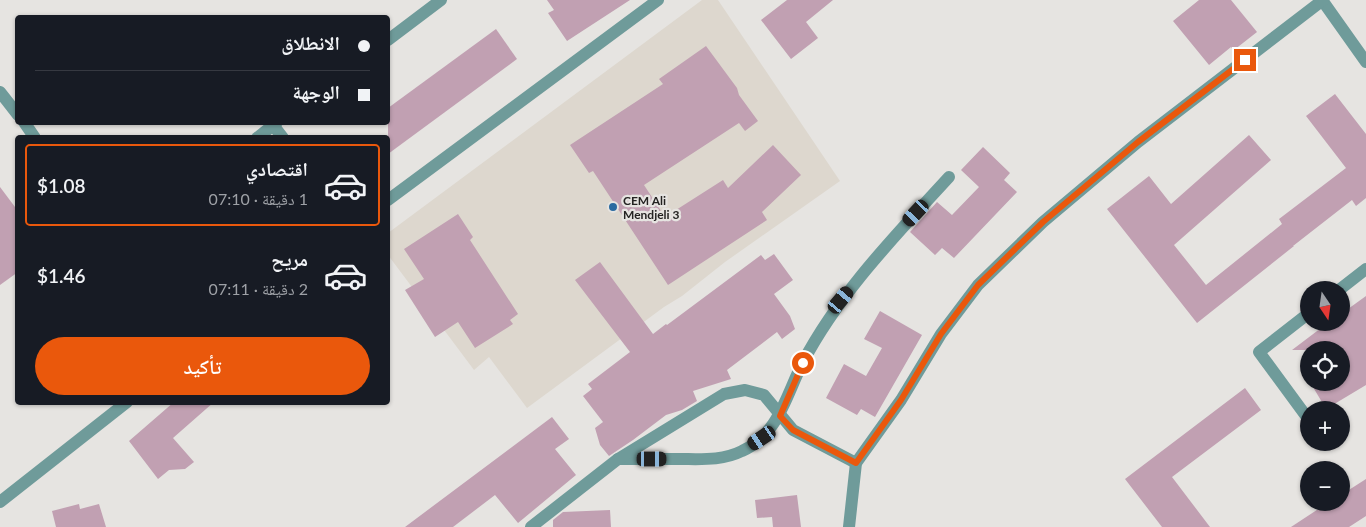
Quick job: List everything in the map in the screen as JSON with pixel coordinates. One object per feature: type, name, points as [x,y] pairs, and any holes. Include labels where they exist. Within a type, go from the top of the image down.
[{"type":"street","points":[[390,38],[441,0]]},
{"type":"street","points":[[390,199],[658,0]]},
{"type":"street","points":[[849,527],[856,463],[901,400],[941,334],[978,285],[1043,222],[1138,142],[1322,0],[1366,62]]},
{"type":"street","points":[[0,92],[15,111]]},
{"type":"street","points":[[261,135],[274,125]]},
{"type":"street","points":[[618,459],[721,458],[743,451],[762,438],[780,416],[803,363],[841,300],[894,236],[949,177]]},
{"type":"street","points":[[1350,281],[1366,269]]},
{"type":"street","points":[[1300,320],[1258,352],[1300,408]]},
{"type":"street","points":[[531,527],[618,459],[724,394],[745,390],[764,395],[793,430],[856,463]]},
{"type":"street","points":[[0,502],[123,405]]},
{"type":"shaded area","name":"CEM Ali Mendjeli 3","points":[[702,0],[718,0],[840,181],[725,262],[682,296],[664,307],[527,408],[489,357],[474,370],[390,258],[390,232]]},
{"type":"building","points":[[547,0],[630,0],[567,41],[548,13],[554,10]]},
{"type":"building","points":[[787,0],[833,0],[806,22],[818,38],[791,59],[761,20]]},
{"type":"building","points":[[1199,0],[1231,0],[1257,32],[1234,50],[1231,47],[1209,65],[1173,21]]},
{"type":"building","points":[[496,29],[517,59],[390,153],[388,125],[390,125],[390,107]]},
{"type":"building","points":[[706,46],[737,88],[739,95],[758,121],[745,131],[739,123],[644,185],[665,217],[723,180],[728,188],[773,145],[801,175],[762,212],[767,220],[668,285],[593,171],[589,173],[570,145],[663,84],[659,79]]},
{"type":"building","points":[[1335,94],[1366,134],[1366,198],[1356,206],[1352,200],[1197,323],[1107,209],[1149,176],[1171,204],[1249,135],[1271,160],[1174,245],[1206,285],[1282,224],[1279,219],[1346,168],[1306,116]]},
{"type":"building","points":[[983,147],[1010,173],[1004,180],[1017,192],[954,258],[942,248],[935,255],[910,232],[937,202],[952,215],[979,187],[961,170]]},
{"type":"building","points":[[0,187],[15,207],[15,274],[0,285]]},
{"type":"building","points":[[458,214],[473,237],[470,240],[518,314],[510,320],[513,324],[475,348],[458,322],[435,337],[405,290],[424,279],[404,249]]},
{"type":"building","points":[[774,254],[793,280],[774,294],[790,316],[795,329],[782,339],[777,332],[727,370],[731,379],[693,391],[697,401],[682,410],[666,415],[609,456],[600,445],[595,428],[603,422],[583,396],[592,389],[588,384],[630,352],[575,280],[600,262],[653,334],[761,255],[765,260]]},
{"type":"building","points":[[1366,296],[1366,385],[1339,401],[1321,401],[1315,391],[1350,391],[1350,341],[1304,341],[1317,331],[1350,331],[1350,308]]},
{"type":"building","points":[[880,311],[922,335],[875,417],[861,409],[857,415],[826,398],[844,364],[866,376],[882,348],[864,339]]},
{"type":"building","points":[[1300,344],[1300,350],[1292,350]]},
{"type":"building","points":[[1245,388],[1261,410],[1172,477],[1210,527],[1162,527],[1125,479]]},
{"type":"building","points":[[171,405],[211,405],[173,438],[194,462],[185,469],[169,470],[158,479],[129,441]]},
{"type":"building","points":[[552,417],[569,439],[555,449],[576,475],[518,523],[495,495],[453,527],[405,527]]},
{"type":"building","points":[[1366,479],[1366,516],[1349,527],[1291,527],[1315,511],[1350,511],[1350,489]]},
{"type":"building","points":[[797,495],[801,527],[773,527],[772,517],[757,518],[755,500]]},
{"type":"building","points":[[79,504],[80,509],[99,504],[106,527],[56,527],[52,511]]},
{"type":"building","points":[[610,510],[611,527],[553,527],[553,520],[563,512]]},
{"type":"place","name":"CEM Ali Mendjeli 3","points":[[613,207]]},
{"type":"route","points":[[803,363],[780,416],[793,430],[856,463],[901,400],[941,334],[978,285],[1043,222],[1138,142],[1245,60]]}]
